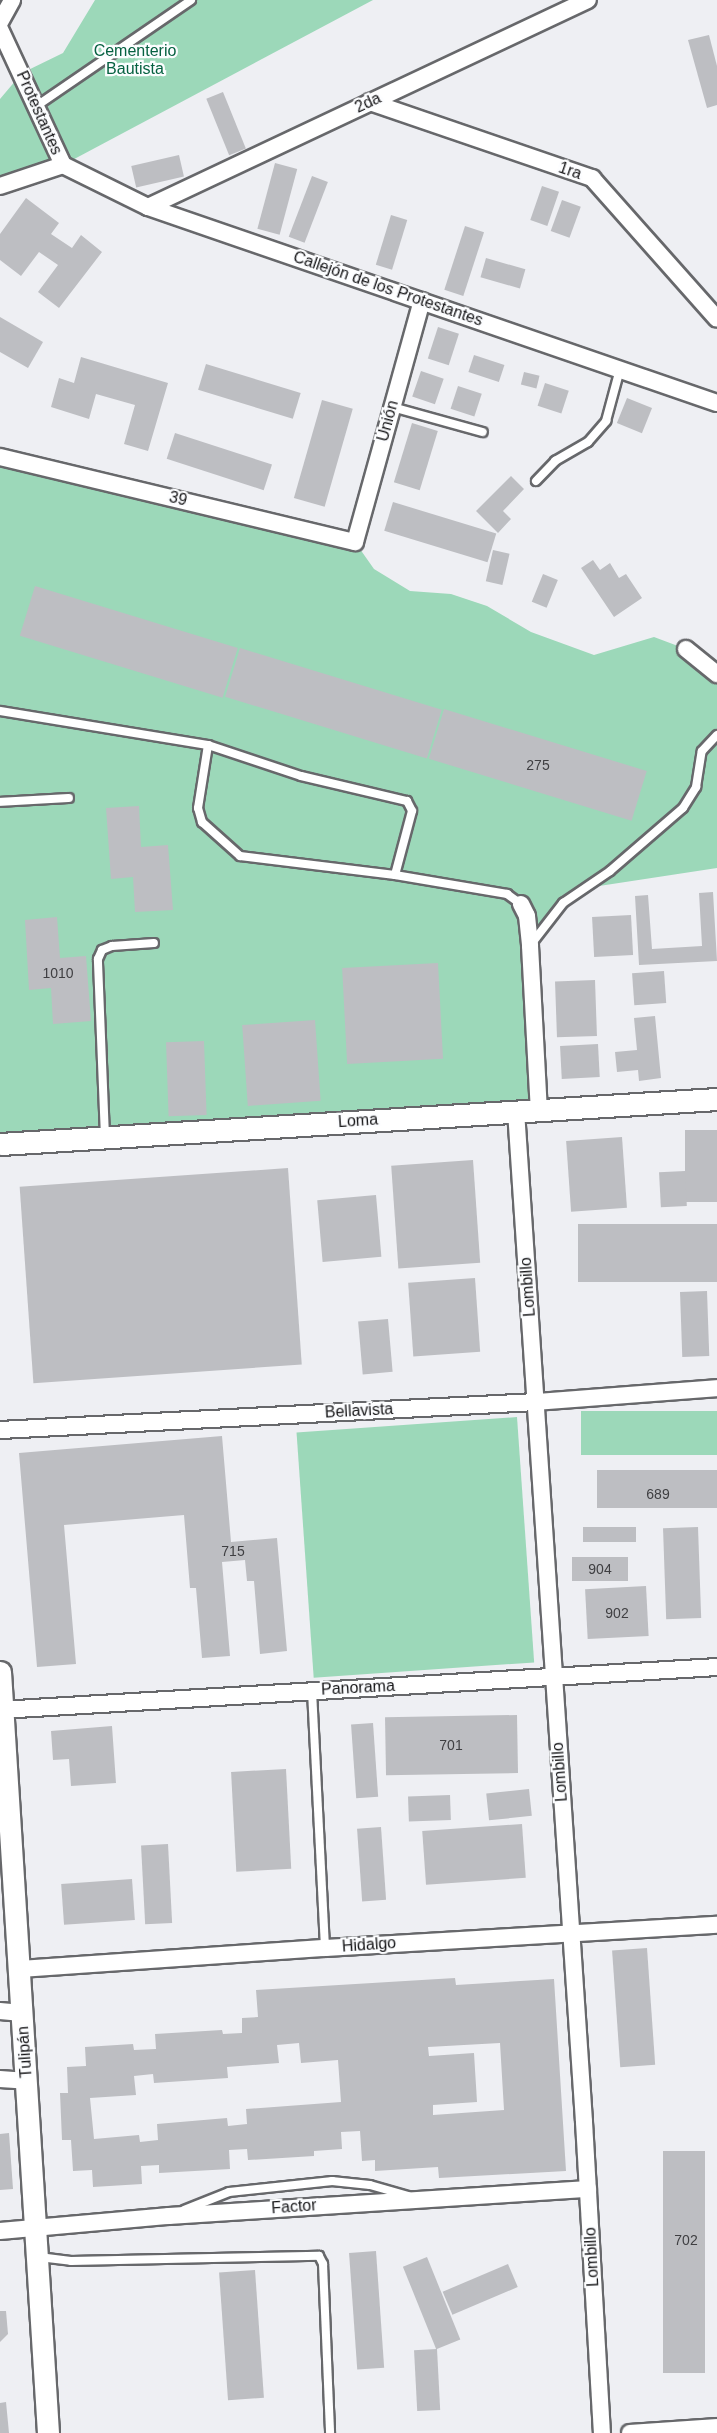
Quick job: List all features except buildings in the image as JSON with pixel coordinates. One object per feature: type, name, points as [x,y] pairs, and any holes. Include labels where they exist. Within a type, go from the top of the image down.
[{"type":"street","points":[[0,22],[12,0]]},
{"type":"street","name":"2da","points":[[148,207],[588,0]]},
{"type":"street","name":"Protestantes","points":[[0,29],[22,73],[34,107],[63,165]]},
{"type":"street","name":"1ra","points":[[370,102],[592,178],[717,319]]},
{"type":"street","points":[[0,186],[63,165]]},
{"type":"street","name":"Callejón de los Protestantes","points":[[63,165],[148,207],[717,403]]},
{"type":"street","name":"Unión","points":[[355,542],[422,301]]},
{"type":"street","name":"39","points":[[0,457],[355,542]]},
{"type":"street","points":[[686,649],[717,674]]},
{"type":"street","points":[[521,904],[527,916],[530,946],[539,1110]]},
{"type":"street","name":"Loma","points":[[0,1144],[717,1099]]},
{"type":"street","name":"Lombillo","points":[[516,1111],[537,1402],[602,2433]]},
{"type":"street","name":"Bellavista","points":[[0,1430],[537,1402],[717,1388]]},
{"type":"street","name":"Panorama","points":[[1,1710],[717,1667]]},
{"type":"street","name":"Tulipán","points":[[0,1672],[21,1969],[48,2433]]},
{"type":"street","name":"Hidalgo","points":[[21,1969],[571,1932],[717,1925]]},
{"type":"street","points":[[0,2011],[22,2013]]},
{"type":"street","points":[[0,2079],[27,2081]]},
{"type":"street","name":"Factor","points":[[0,2230],[36,2229],[169,2216],[588,2189]]},
{"type":"street","points":[[630,2433],[717,2427]]},
{"type":"lane","points":[[34,107],[191,0]]},
{"type":"lane","points":[[536,481],[555,461],[588,442],[606,421],[620,369]]},
{"type":"lane","points":[[392,407],[483,432]]},
{"type":"lane","points":[[0,711],[208,745],[301,776],[407,801],[412,812],[395,875]]},
{"type":"lane","points":[[530,946],[563,903],[610,871],[683,808],[696,788],[702,751],[717,735]]},
{"type":"lane","points":[[208,745],[198,808],[202,822],[240,856],[395,875],[507,894],[521,904]]},
{"type":"lane","points":[[0,802],[69,798]]},
{"type":"lane","points":[[105,1137],[98,959],[102,950],[112,946],[154,943]]},
{"type":"lane","points":[[312,1691],[325,1948]]},
{"type":"lane","points":[[169,2216],[229,2192],[332,2181],[370,2185],[417,2199]]},
{"type":"lane","points":[[38,2256],[70,2261],[319,2256],[323,2264],[330,2433]]},
{"type":"green space","name":"Cementerio Bautista","points":[[95,0],[373,0],[63,165],[0,186],[0,99],[22,73],[63,53]]},
{"type":"green space","points":[[0,457],[355,542],[374,569],[410,591],[451,594],[487,606],[531,632],[594,655],[654,637],[686,649],[717,683],[717,868],[586,888],[563,903],[530,946],[539,1110],[0,1144]]},
{"type":"green space","points":[[581,1411],[717,1411],[717,1455],[581,1455]]},
{"type":"green space","points":[[517,1417],[534,1662],[314,1678],[297,1432]]}]
